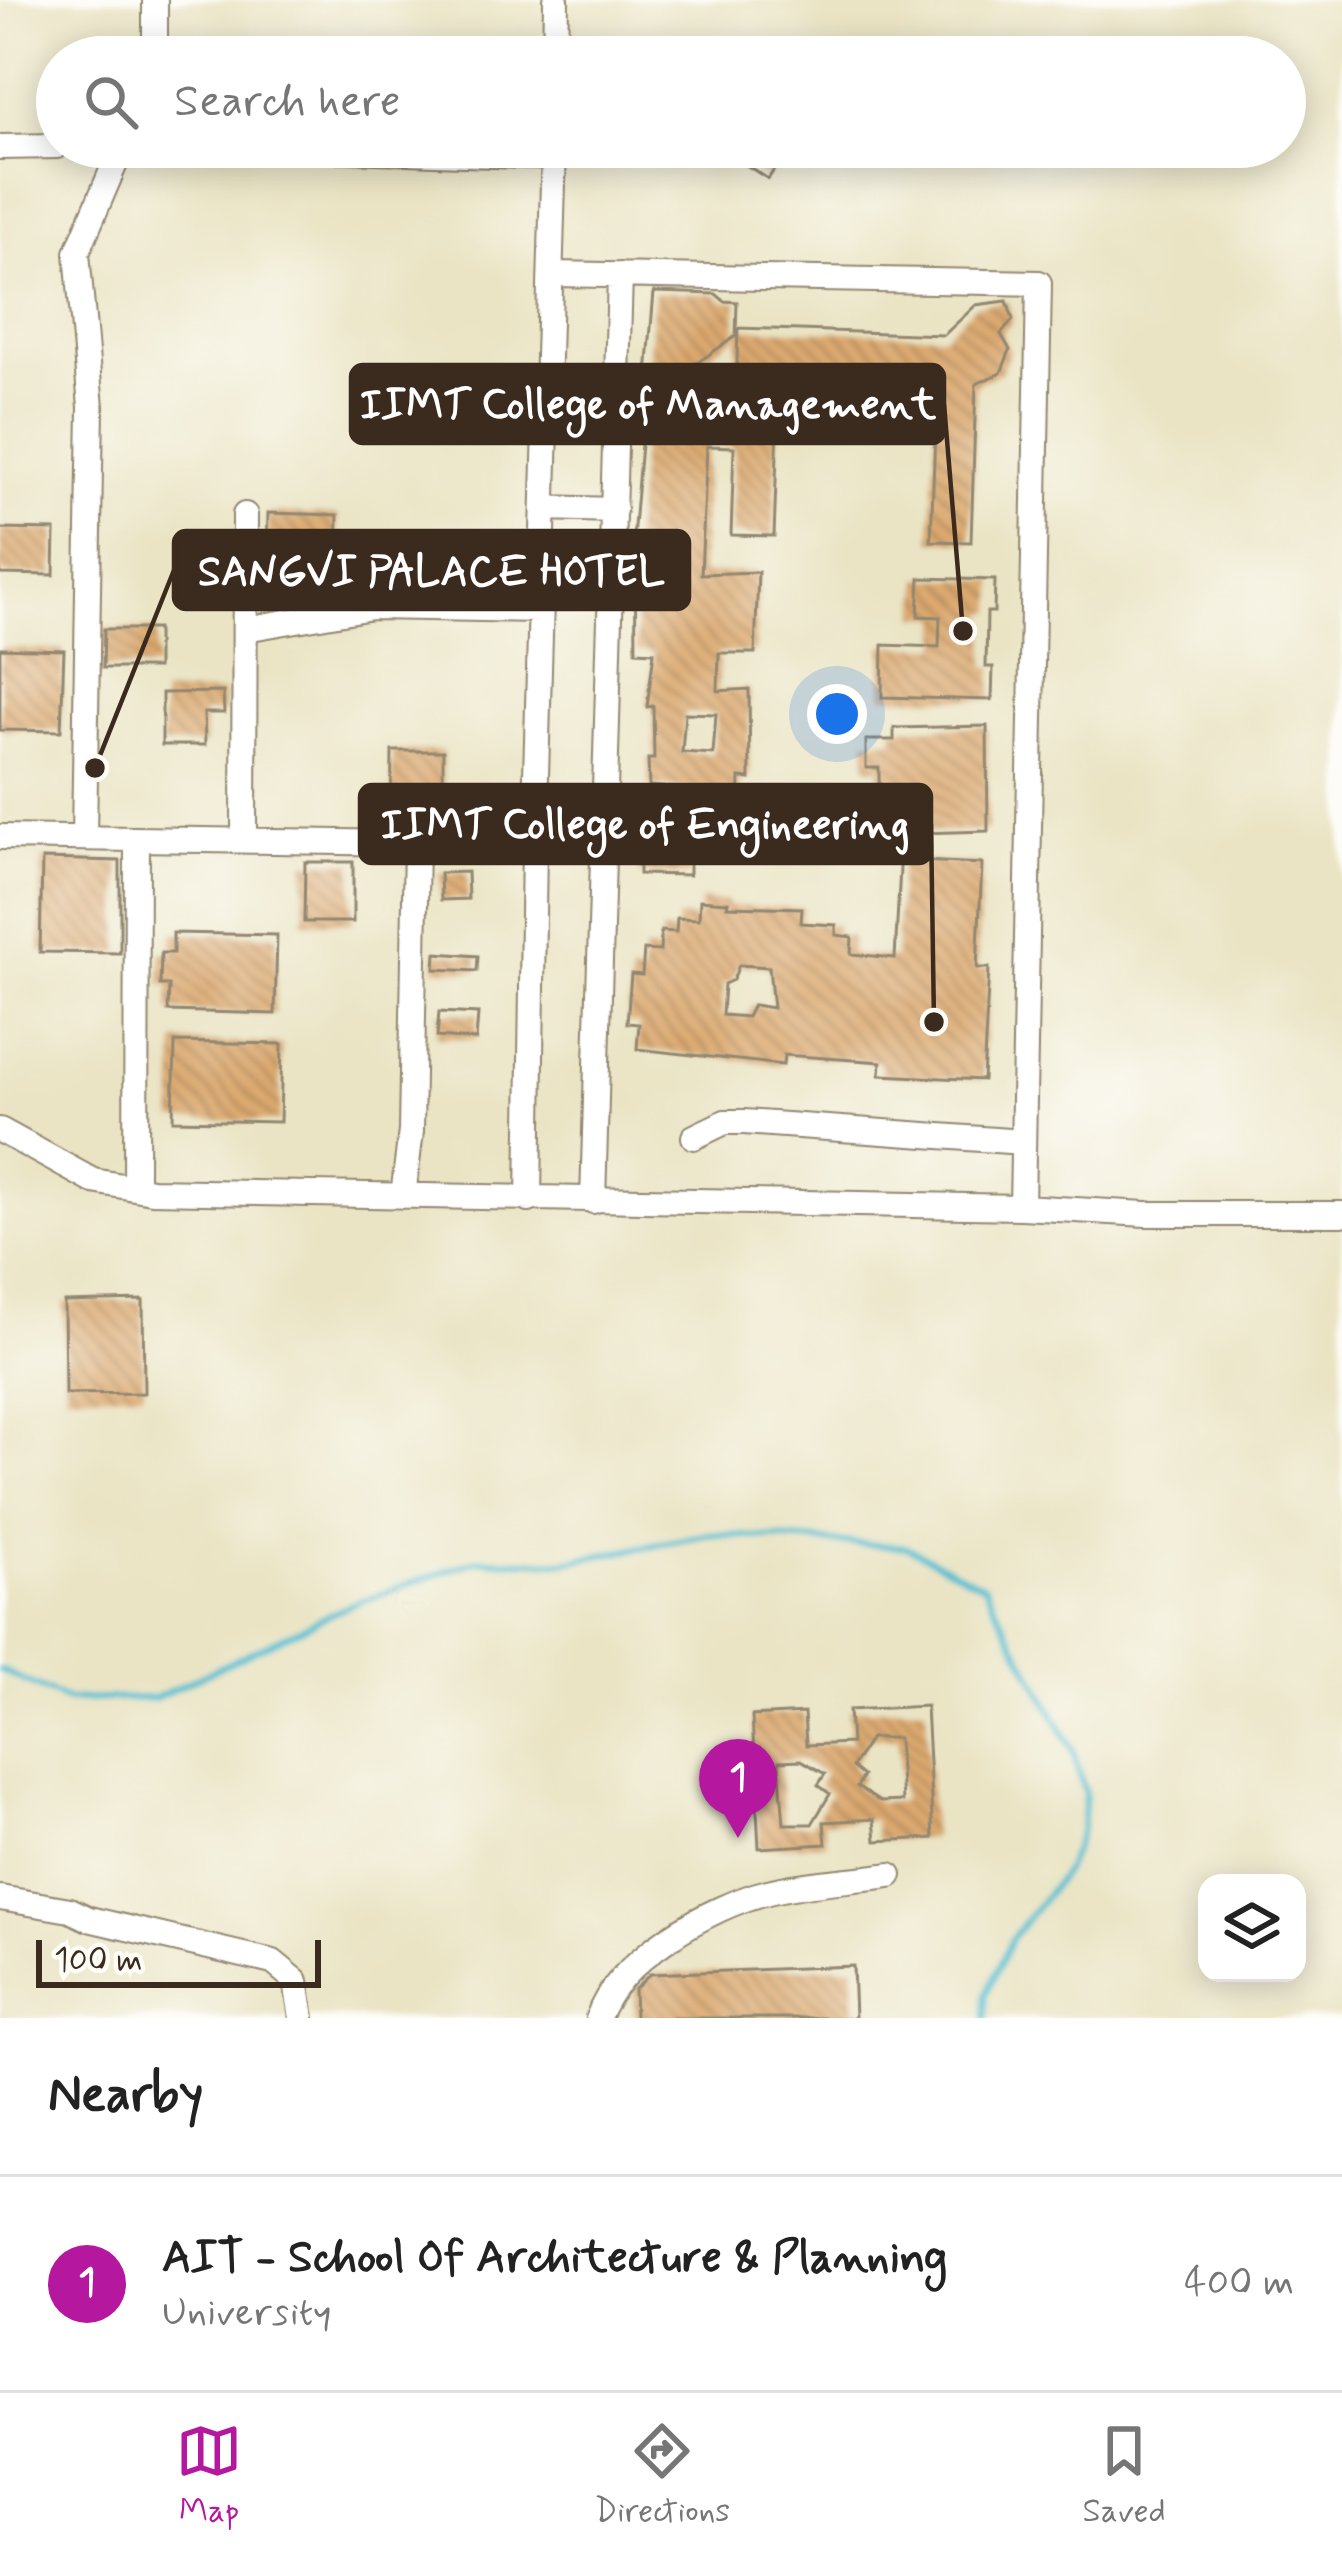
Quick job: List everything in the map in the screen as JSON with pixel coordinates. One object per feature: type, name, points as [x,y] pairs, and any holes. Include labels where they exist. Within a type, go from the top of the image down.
[{"type":"street","points":[[155,0],[155,36]]},
{"type":"street","points":[[555,36],[556,0]]},
{"type":"street","points":[[0,147],[36,146]]},
{"type":"street","points":[[84,838],[91,407],[77,253],[113,168]]},
{"type":"street","points":[[529,1199],[554,168]]},
{"type":"street","points":[[553,274],[1039,283],[1022,1208]]},
{"type":"street","points":[[593,1201],[620,275]]},
{"type":"street","points":[[545,508],[614,510]]},
{"type":"street","points":[[244,840],[245,515]]},
{"type":"street","points":[[244,629],[372,607],[541,610]]},
{"type":"street","points":[[0,837],[534,845]]},
{"type":"street","points":[[136,1188],[137,841]]},
{"type":"street","points":[[403,1196],[411,1131],[416,843]]},
{"type":"street","points":[[694,1137],[725,1123],[744,1122],[1023,1142]]},
{"type":"street","points":[[0,1130],[93,1181],[136,1188],[1146,1214],[1342,1214]]},
{"type":"street","points":[[598,2018],[613,1988],[674,1935],[710,1915],[765,1892],[890,1875]]},
{"type":"street","points":[[0,1898],[70,1910],[273,1962],[296,1982],[302,2018]]},
{"type":"building","points":[[751,168],[775,168],[768,179]]},
{"type":"building","points":[[654,292],[716,294],[724,301],[737,302],[736,336],[691,367],[702,379],[702,389],[736,395],[738,328],[944,335],[976,305],[1007,301],[1013,320],[1001,334],[1010,350],[1001,373],[976,384],[971,542],[931,541],[937,376],[780,371],[774,536],[731,535],[734,447],[707,446],[701,574],[758,572],[755,653],[719,653],[718,691],[749,689],[750,779],[740,778],[739,806],[715,802],[717,792],[649,786],[648,759],[654,759],[653,706],[647,707],[654,652],[636,651],[632,550]],"holes":[[[685,713],[716,714],[713,754],[682,752]]]},
{"type":"building","points":[[268,513],[338,515],[337,555],[267,554]]},
{"type":"building","points":[[0,529],[55,530],[54,575],[0,574]]},
{"type":"building","points":[[920,578],[995,580],[994,612],[987,612],[986,667],[993,667],[992,700],[882,697],[883,645],[939,647],[940,617],[918,616]]},
{"type":"building","points":[[104,629],[157,629],[157,668],[103,668]]},
{"type":"building","points":[[0,648],[64,650],[61,731],[0,730]]},
{"type":"building","points":[[223,692],[224,713],[204,713],[205,745],[162,745],[162,693]]},
{"type":"building","points":[[987,726],[988,831],[920,833],[921,861],[982,864],[977,968],[989,968],[983,1080],[880,1075],[881,1062],[784,1055],[783,1065],[637,1049],[639,1024],[627,1023],[631,974],[642,975],[644,950],[660,951],[661,931],[676,932],[677,918],[699,919],[700,900],[728,902],[727,906],[802,908],[801,923],[836,925],[836,935],[852,937],[851,954],[895,958],[901,850],[880,850],[879,768],[866,768],[866,740],[894,740],[894,728]],"holes":[[[739,965],[769,967],[773,1008],[753,1005],[747,1017],[722,1015],[724,984],[733,980]]]},
{"type":"building","points":[[392,751],[443,751],[443,817],[391,817]]},
{"type":"building","points":[[639,829],[689,829],[689,875],[639,874]]},
{"type":"building","points":[[42,859],[120,861],[120,953],[40,952]]},
{"type":"building","points":[[305,862],[353,862],[353,922],[304,922]]},
{"type":"building","points":[[467,872],[468,899],[441,900],[440,873]]},
{"type":"building","points":[[173,933],[277,935],[275,1014],[168,1011],[169,985],[160,985],[161,953],[173,953]]},
{"type":"building","points":[[436,953],[478,956],[477,971],[435,969]]},
{"type":"building","points":[[439,1012],[478,1014],[476,1040],[437,1037]]},
{"type":"building","points":[[175,1042],[282,1044],[280,1122],[173,1120]]},
{"type":"building","points":[[143,1300],[144,1393],[65,1394],[64,1302]]},
{"type":"building","points":[[926,1706],[933,1838],[876,1841],[874,1819],[824,1822],[826,1844],[759,1848],[752,1716],[804,1713],[806,1745],[851,1743],[849,1710]],"holes":[[[870,1738],[898,1738],[902,1801],[880,1802],[857,1787],[863,1776],[852,1767]],[[801,1760],[825,1774],[818,1785],[830,1794],[812,1824],[784,1824],[779,1761]]]},
{"type":"building","points":[[853,1966],[855,2018],[635,2018],[634,1990],[650,1974]]},
{"type":"waterway","points":[[0,1670],[68,1700],[155,1698],[352,1604],[477,1560],[565,1562],[710,1534],[907,1547],[984,1586],[1072,1748],[1085,1793],[1082,1828],[1065,1871],[1012,1938],[985,1996],[986,2018]]},
{"type":"place","name":"IIMT College of Management","points":[[963,631]]},
{"type":"place","name":"SANGVI PALACE HOTEL","points":[[95,768]]},
{"type":"place","name":"IIMT College of Engineering","points":[[934,1022]]},
{"type":"place","name":"AIT - School Of Architecture & Planning","points":[[738,1838]]}]
